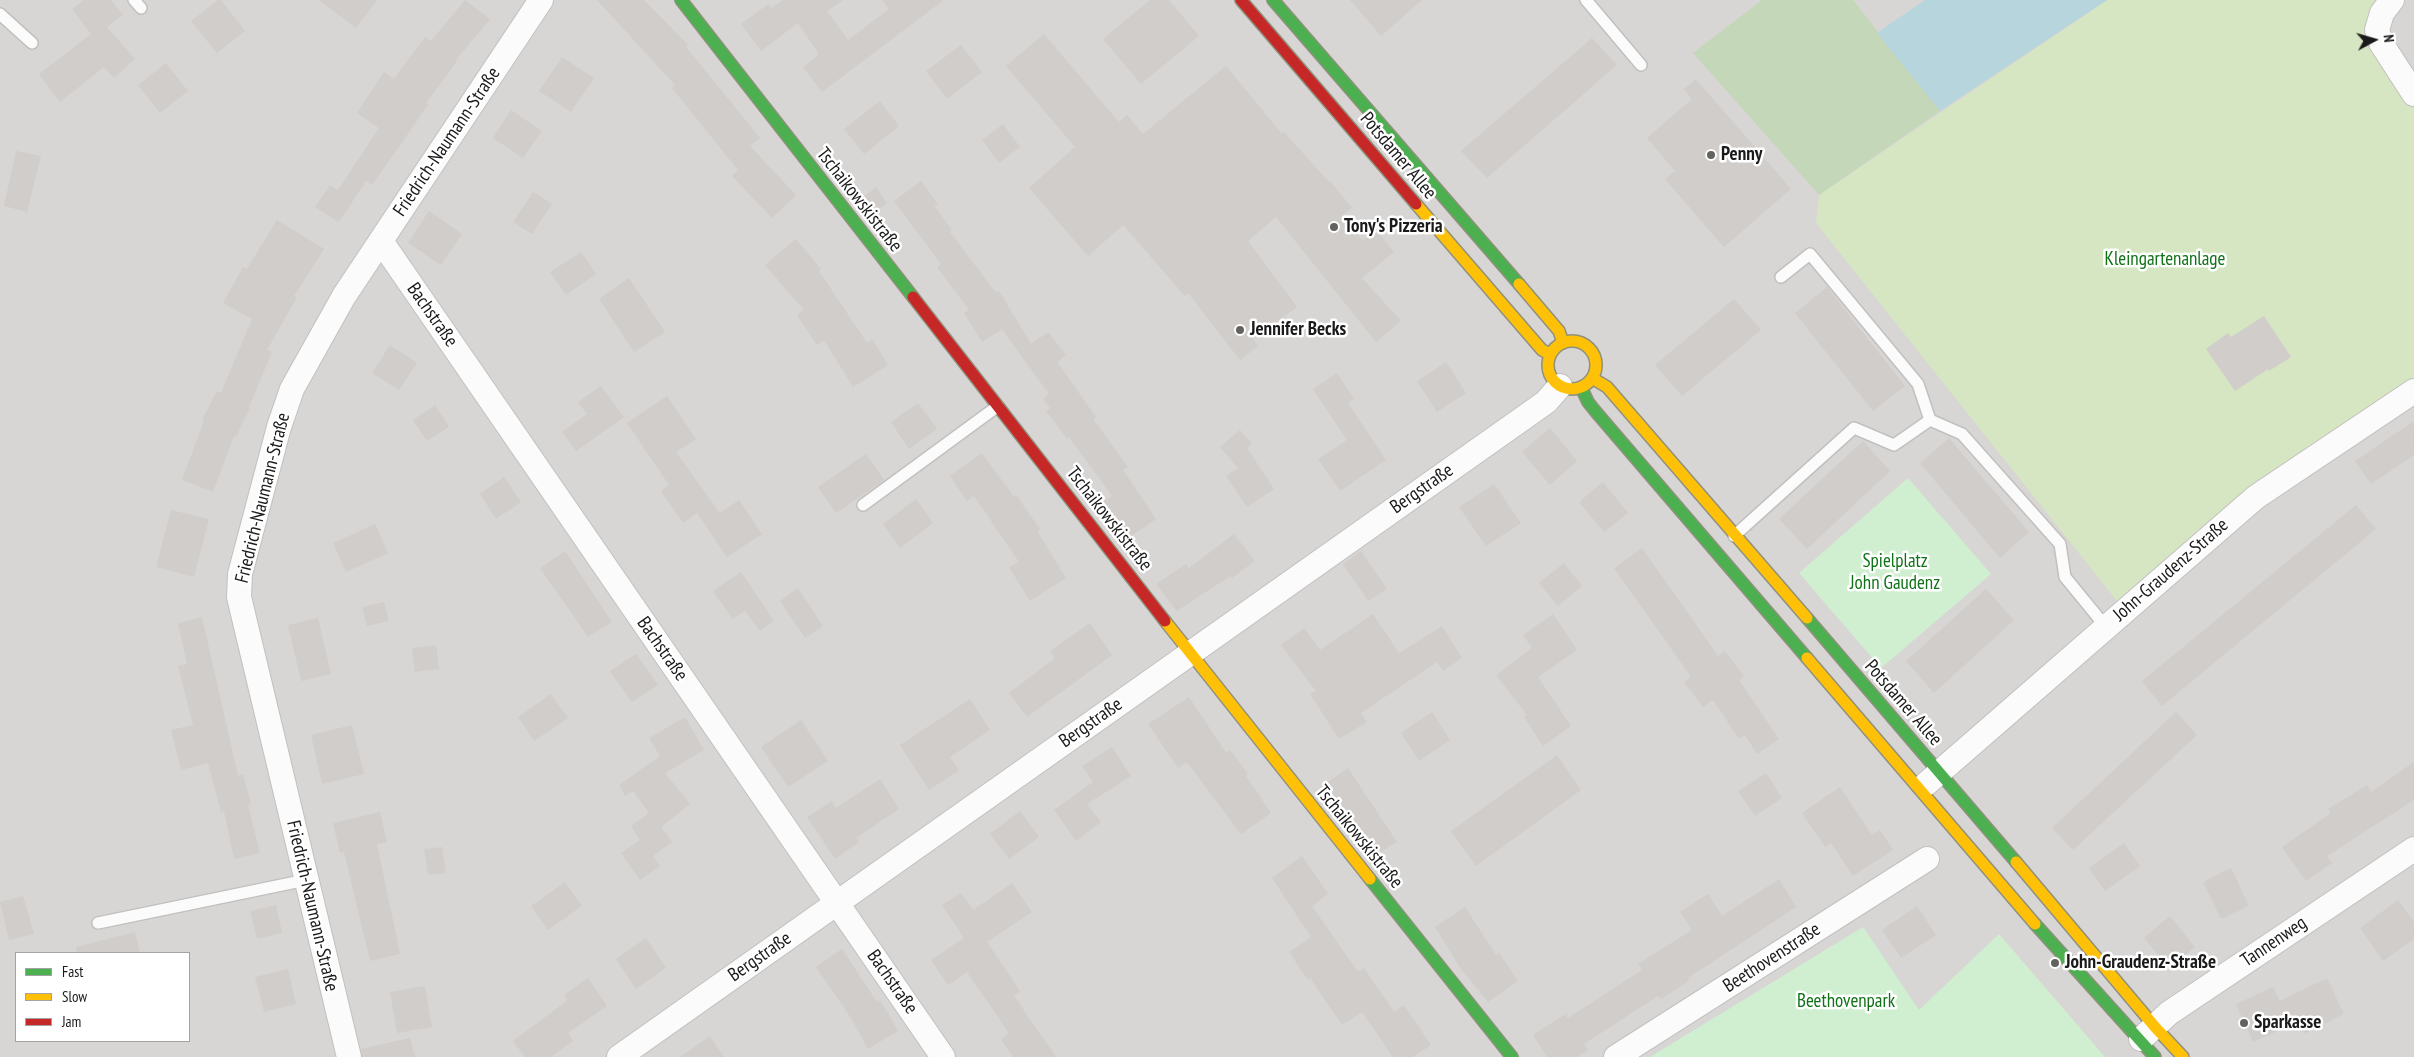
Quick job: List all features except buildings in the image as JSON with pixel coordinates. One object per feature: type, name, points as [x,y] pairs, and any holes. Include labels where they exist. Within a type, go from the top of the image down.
[{"type":"street","name":"Friedrich-Naumann-Straße","points":[[349,1057],[239,597],[240,574],[279,427],[292,389],[344,296],[541,0]]},
{"type":"street","name":"Tschaikowskistraße","points":[[681,0],[1190,653],[1512,1057]]},
{"type":"street","name":"Potsdamer Allee","points":[[1241,0],[1542,350],[1550,354]]},
{"type":"street","points":[[2392,0],[2382,13],[2377,30],[2381,43],[2414,94]]},
{"type":"street","name":"Potsdamer Allee","points":[[1281,3],[1559,331],[1563,343]]},
{"type":"street","name":"Bachstraße","points":[[381,241],[944,1057]]},
{"type":"street","points":[[1579,342],[1591,351],[1595,365],[1592,378],[1571,387],[1553,380],[1549,372],[1550,354],[1563,343],[1579,342]]},
{"type":"street","name":"Potsdamer Allee","points":[[1592,378],[1607,387],[1940,772],[2150,1041]]},
{"type":"street","name":"Potsdamer Allee","points":[[1571,387],[1588,402],[2064,956],[2150,1041],[2184,1057]]},
{"type":"street","name":"Bergstraße","points":[[619,1057],[1546,402],[1571,387]]},
{"type":"street","name":"John-Graudenz-Straße","points":[[1921,789],[2256,497],[2414,391]]},
{"type":"street","name":"Tannenweg","points":[[2150,1041],[2168,1013],[2414,849]]},
{"type":"street","name":"Beethovenstraße","points":[[1616,1057],[1927,859]]},
{"type":"lane","points":[[1586,0],[1641,64]]},
{"type":"lane","points":[[1262,24],[1281,3]]},
{"type":"lane","points":[[0,14],[32,43]]},
{"type":"lane","points":[[1781,277],[1810,254],[1918,384],[1930,420],[1962,434],[2060,544],[2064,577],[2106,627]]},
{"type":"lane","points":[[864,505],[998,406]]},
{"type":"lane","points":[[1717,551],[1854,428],[1894,445],[1930,420]]},
{"type":"lane","points":[[98,923],[306,880]]},
{"type":"shaded area","points":[[0,0],[2414,0],[2414,1057],[0,1057]]},
{"type":"shaded area","points":[[1606,128],[1628,154],[1647,138],[1675,171],[1666,179],[1724,247],[1604,343],[1498,219]]},
{"type":"shaded area","points":[[1298,254],[1318,281],[1297,295],[1278,271]]},
{"type":"shaded area","points":[[1311,298],[1331,326],[1275,369],[1260,340]]},
{"type":"shaded area","points":[[2256,973],[2265,985],[2229,1002],[2243,1037],[2233,1041],[2208,1002]]},
{"type":"green space","points":[[1762,0],[1853,0],[1940,111],[1819,195],[1693,53]]},
{"type":"green space","name":"Kleingartenanlage","points":[[2107,0],[2392,0],[2377,30],[2414,94],[2414,391],[2125,611],[1816,223],[1819,195]]},
{"type":"green space","name":"Spielplatz John Gaudenz","points":[[1908,478],[1991,574],[1881,668],[1799,573]]},
{"type":"green space","name":"Beethovenpark","points":[[1863,927],[1919,1010],[1999,934],[2105,1057],[1650,1057]]},
{"type":"water","points":[[1925,0],[2107,0],[1940,111],[1877,33]]},
{"type":"traffic: fast","points":[[681,0],[913,297]]},
{"type":"traffic: fast","points":[[1273,0],[1519,284]]},
{"type":"traffic: fast","points":[[1581,387],[1588,402],[1596,412],[1807,658]]},
{"type":"traffic: fast","points":[[1807,618],[2016,862]]},
{"type":"traffic: fast","points":[[1370,879],[1512,1057]]},
{"type":"traffic: fast","points":[[2035,924],[2155,1057]]},
{"type":"traffic: slow","points":[[1416,204],[1542,350],[1550,354]]},
{"type":"traffic: slow","points":[[1519,284],[1559,331],[1563,343]]},
{"type":"traffic: slow","points":[[1572,341],[1581,343],[1589,348],[1594,356],[1596,365],[1594,374],[1589,382],[1581,387],[1572,389],[1563,387],[1555,382],[1550,374],[1548,365],[1550,356],[1555,348],[1563,343],[1572,341]]},
{"type":"traffic: slow","points":[[1592,378],[1607,387],[1807,618]]},
{"type":"traffic: slow","points":[[1165,621],[1370,879]]},
{"type":"traffic: slow","points":[[1807,658],[2035,924]]},
{"type":"traffic: slow","points":[[2016,862],[2155,1027],[2183,1057]]},
{"type":"traffic: jam","points":[[1241,0],[1416,204]]},
{"type":"traffic: jam","points":[[913,297],[1165,621]]},
{"type":"place","name":"Penny","points":[[1711,155]]},
{"type":"place","name":"Tony's Pizzeria","points":[[1334,227]]},
{"type":"place","name":"Jennifer Becks","points":[[1240,330]]},
{"type":"place","name":"John-Graudenz-Straße","points":[[2055,963]]},
{"type":"place","name":"Sparkasse","points":[[2244,1023]]}]
